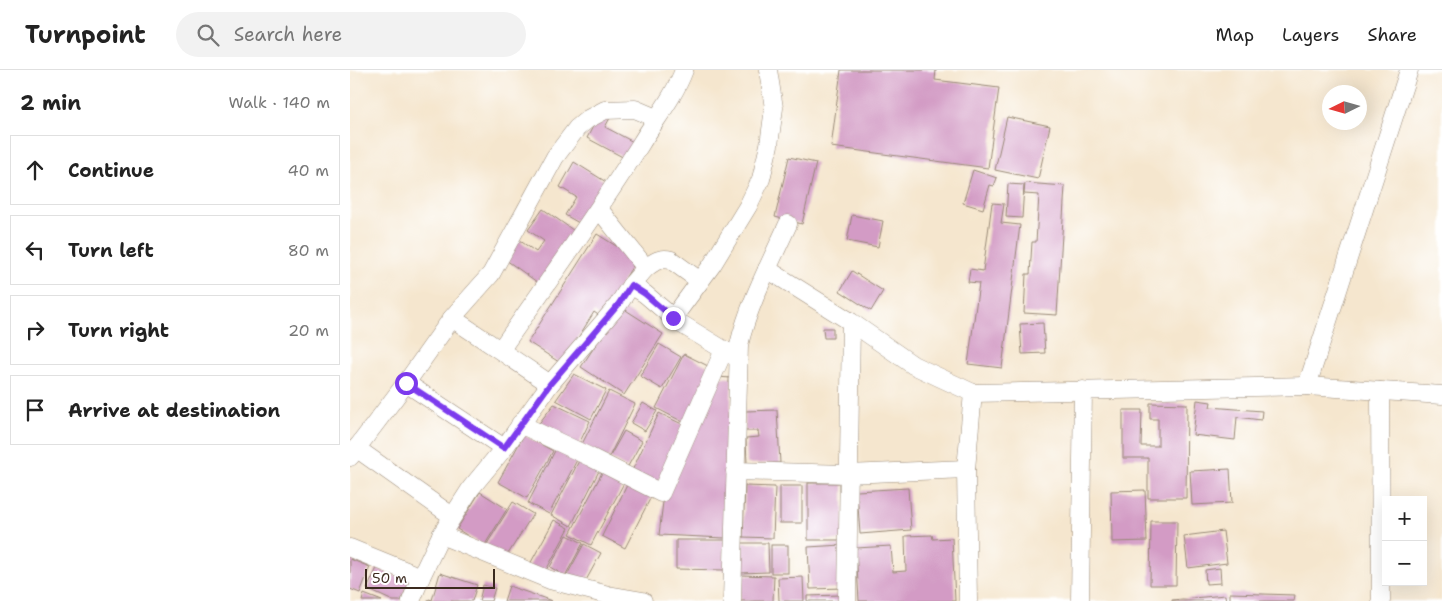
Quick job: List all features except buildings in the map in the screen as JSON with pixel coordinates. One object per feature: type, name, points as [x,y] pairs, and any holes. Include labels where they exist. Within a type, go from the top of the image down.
[{"type":"street","points":[[501,349],[599,209],[656,118],[675,92],[684,70]]},
{"type":"street","points":[[673,318],[712,265],[748,206],[761,179],[769,145],[774,108],[768,70]]},
{"type":"street","points":[[1307,386],[1409,70]]},
{"type":"street","points":[[452,516],[353,453],[452,318],[491,274],[555,158],[577,128],[588,119],[605,110],[635,109],[656,118]]},
{"type":"street","points":[[599,209],[646,268]]},
{"type":"street","points":[[520,424],[661,493],[744,326],[788,224]]},
{"type":"street","points":[[411,601],[441,535],[471,488],[504,448],[550,384],[618,305],[631,285],[646,268],[661,259],[667,259],[700,281]]},
{"type":"street","points":[[767,270],[851,322],[913,365],[973,393],[1307,386],[1442,395]]},
{"type":"street","points":[[631,285],[645,294],[673,318],[730,354]]},
{"type":"street","points":[[452,318],[501,349],[550,384]]},
{"type":"street","points":[[847,601],[851,322]]},
{"type":"street","points":[[730,354],[735,472],[732,601]]},
{"type":"street","points":[[406,383],[504,448]]},
{"type":"street","points":[[1080,601],[1082,390]]},
{"type":"street","points":[[1380,391],[1381,601]]},
{"type":"street","points":[[968,601],[966,469],[973,393]]},
{"type":"street","points":[[735,472],[848,474],[966,469]]},
{"type":"street","points":[[441,535],[550,580],[610,598],[643,601]]},
{"type":"street","points":[[350,548],[421,576]]},
{"type":"route","points":[[406,383],[504,448],[550,384],[618,305],[631,285],[645,294],[673,318]]}]
